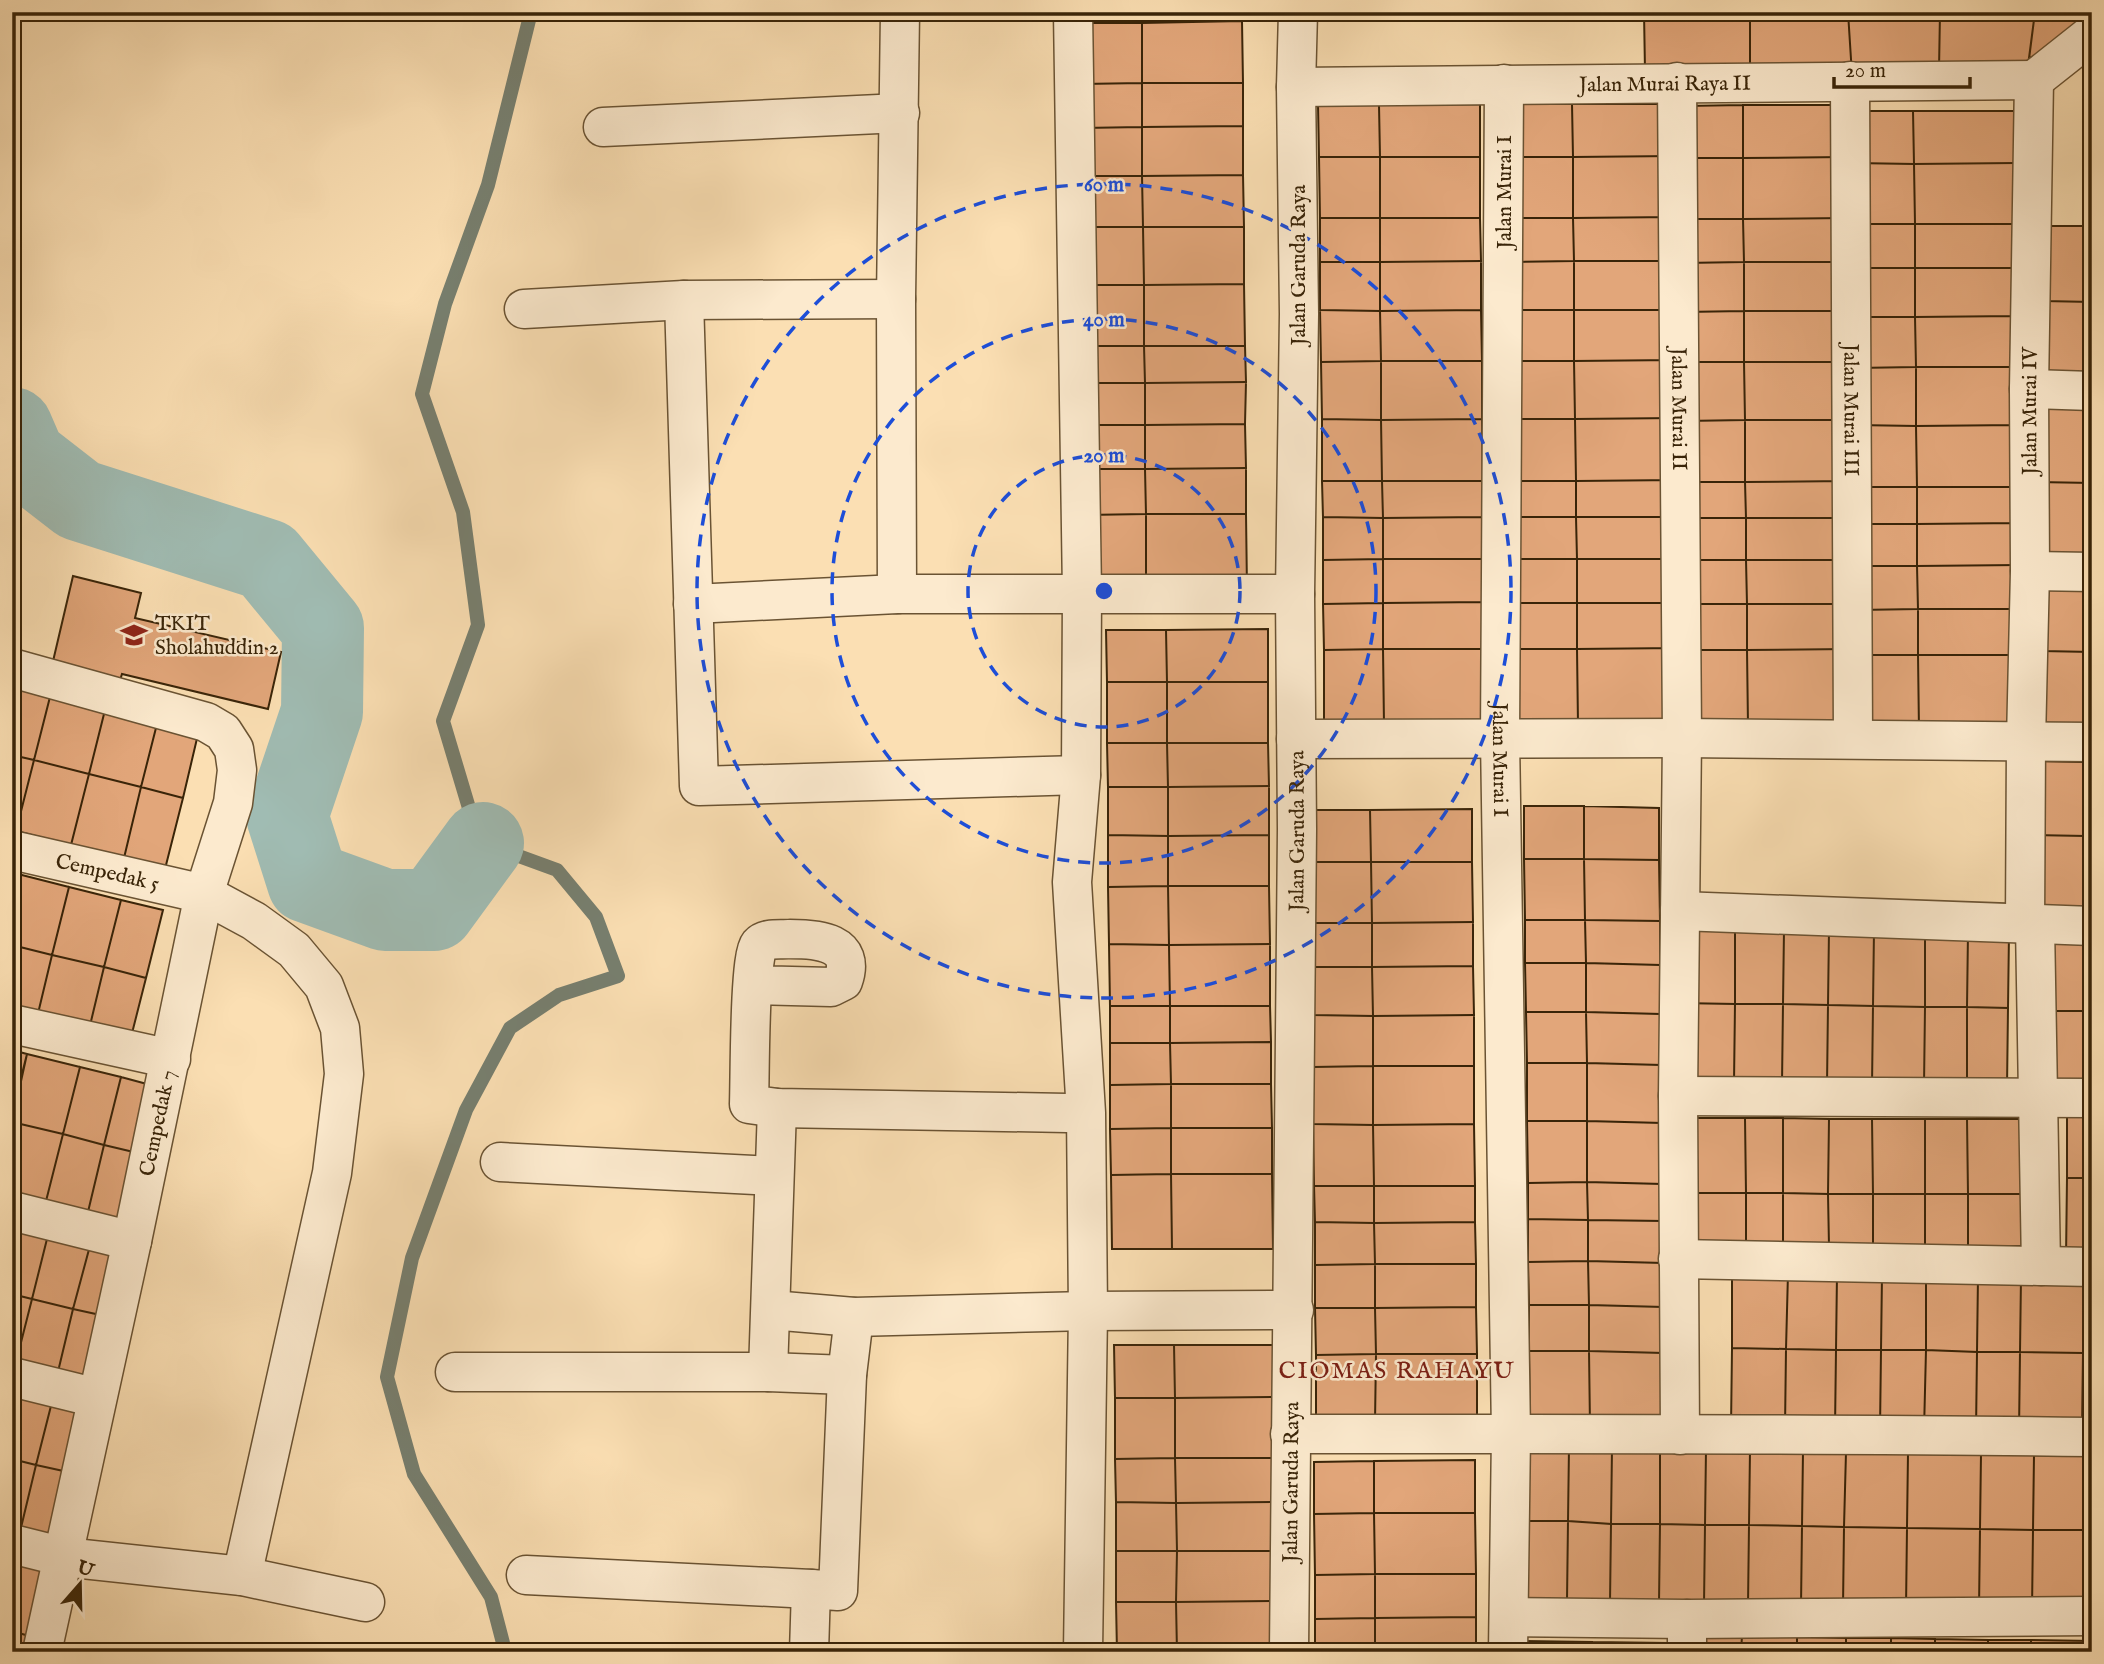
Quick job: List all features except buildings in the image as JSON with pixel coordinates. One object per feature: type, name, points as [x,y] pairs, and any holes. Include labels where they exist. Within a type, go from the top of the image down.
[{"type":"street","points":[[897,594],[896,299],[900,12]]},
{"type":"street","points":[[1073,12],[1082,593],[1081,775],[1072,882],[1086,1114],[1088,1311],[1083,1652]]},
{"type":"street","name":"Jalan Garuda Raya","points":[[1289,1652],[1290,1434],[1294,1310],[1298,12]]},
{"type":"street","points":[[2034,80],[2092,34]]},
{"type":"street","name":"Jalan Murai Raya II","points":[[1296,87],[2034,80]]},
{"type":"street","name":"Jalan Murai IV","points":[[2034,80],[2026,741],[2041,1266]]},
{"type":"street","name":"Jalan Murai III","points":[[1850,81],[1853,738]]},
{"type":"street","name":"Jalan Murai II","points":[[1677,82],[1682,738],[1678,1096],[1680,1435]]},
{"type":"street","name":"Jalan Murai I","points":[[1504,84],[1500,738],[1511,1434],[1508,1634]]},
{"type":"street","points":[[603,127],[900,113]]},
{"type":"street","points":[[524,309],[684,300],[896,299]]},
{"type":"street","points":[[684,300],[699,786],[1081,775]]},
{"type":"street","points":[[2029,389],[2092,391]]},
{"type":"street","points":[[2030,571],[2092,572]]},
{"type":"street","points":[[692,604],[897,594],[1295,594]]},
{"type":"street","name":"Cempedak 7","points":[[12,668],[206,722],[223,732],[234,749],[237,770],[233,803],[204,894],[171,1059],[42,1652]]},
{"type":"street","points":[[1296,739],[1853,738],[2092,743]]},
{"type":"street","name":"Cempedak 5","points":[[12,850],[204,894],[254,921],[294,950],[324,986],[340,1028],[344,1074],[332,1173],[242,1576]]},
{"type":"street","points":[[1680,911],[2092,926]]},
{"type":"street","points":[[753,985],[749,1104],[777,1108],[1068,1113]]},
{"type":"street","points":[[12,1024],[171,1059]]},
{"type":"street","points":[[1678,1096],[2092,1098]]},
{"type":"street","points":[[768,1372],[777,1108]]},
{"type":"street","points":[[500,1162],[773,1176]]},
{"type":"street","points":[[12,1211],[132,1241]]},
{"type":"street","points":[[1678,1259],[2092,1267]]},
{"type":"street","points":[[771,1310],[854,1317],[1088,1311],[1294,1310]]},
{"type":"street","points":[[526,1575],[838,1591],[848,1375],[854,1317]]},
{"type":"street","points":[[455,1372],[768,1372],[848,1375]]},
{"type":"street","points":[[12,1377],[97,1398]]},
{"type":"street","points":[[1290,1434],[1822,1433],[2092,1437]]},
{"type":"street","points":[[12,1544],[64,1557],[242,1576],[365,1602]]},
{"type":"street","points":[[809,1652],[811,1589]]},
{"type":"street","points":[[1508,1634],[1687,1635],[2092,1616]]},
{"type":"waterway","points":[[503,1652],[491,1597],[414,1474],[387,1377],[412,1258],[466,1110],[510,1028],[559,995],[618,976],[596,917],[557,870],[483,843],[469,808],[443,721],[478,625],[463,512],[422,394],[445,304],[488,185],[531,12]]},
{"type":"waterway","points":[[12,428],[25,458],[79,500],[267,560],[323,628],[322,712],[287,816],[308,882],[385,910],[434,910],[483,843]]},
{"type":"place","name":"TKIT Sholahuddin 2","points":[[134,635]]},
{"type":"district","name":"CIOMAS RAHAYU","points":[[1397,1370]]}]
